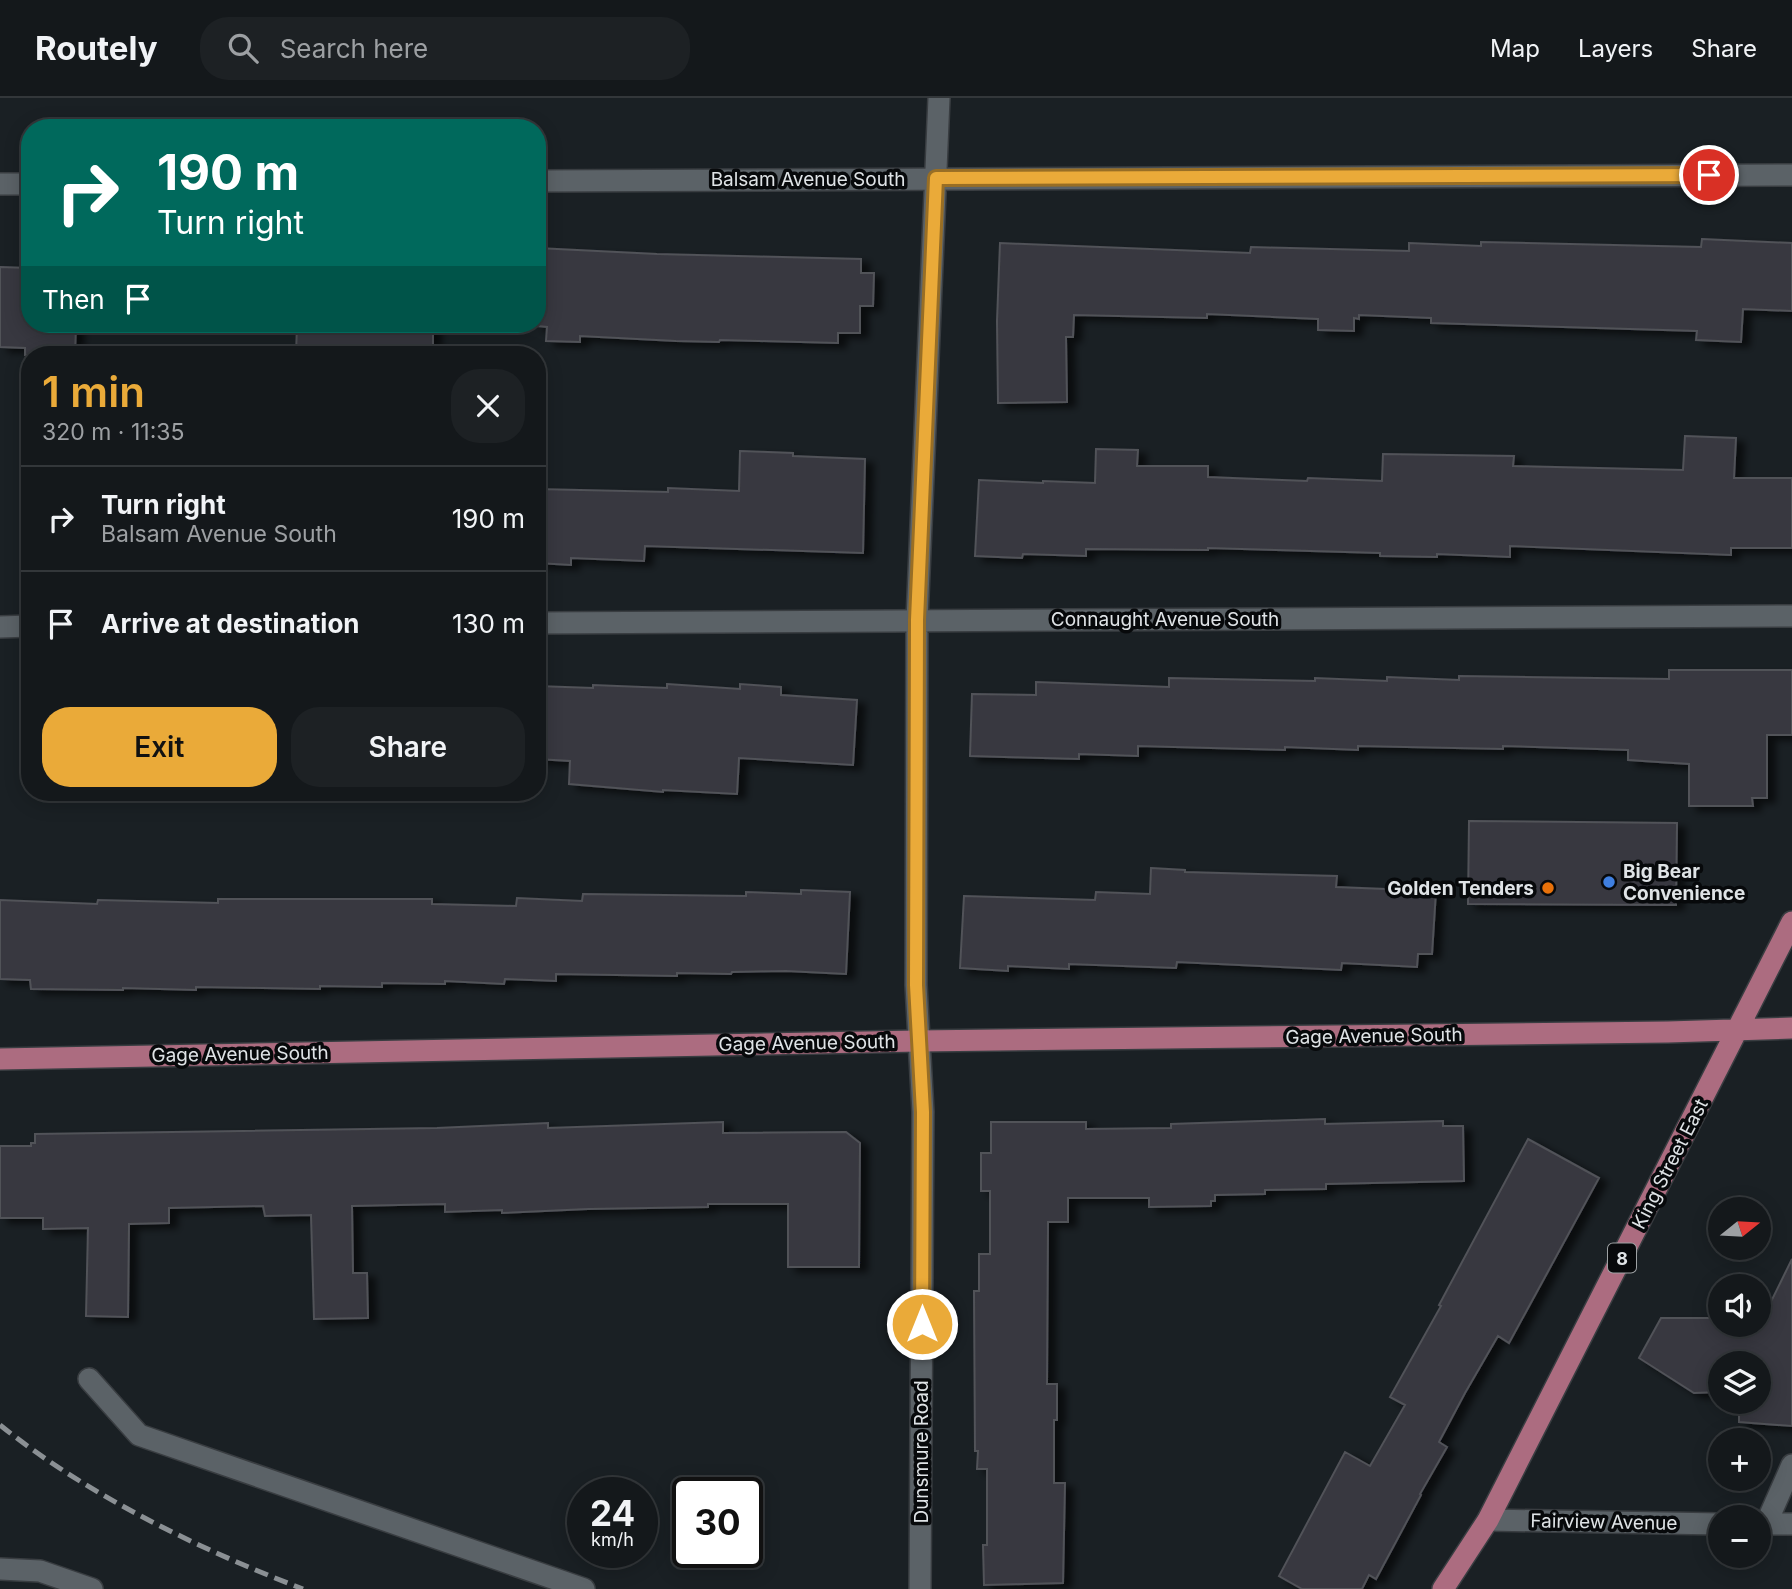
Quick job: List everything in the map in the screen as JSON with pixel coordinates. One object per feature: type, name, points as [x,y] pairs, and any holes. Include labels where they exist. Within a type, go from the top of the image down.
[{"type":"main road","name":"King Street East","points":[[1443,1589],[1488,1520],[1792,922]]},
{"type":"main road","name":"Gage Avenue South","points":[[0,1059],[918,1041],[1641,1033],[1792,1028]]},
{"type":"street","name":"Dunsmure Road","points":[[920,1589],[923,1112],[916,985],[917,620],[939,98]]},
{"type":"street","name":"Balsam Avenue South","points":[[546,181],[1792,175]]},
{"type":"street","points":[[0,184],[21,184]]},
{"type":"street","name":"Connaught Avenue South","points":[[546,623],[1792,616]]},
{"type":"street","points":[[0,627],[21,626]]},
{"type":"street","points":[[89,1379],[139,1436],[584,1589]]},
{"type":"street","points":[[1771,1506],[1792,1465]]},
{"type":"street","name":"Fairview Avenue","points":[[1488,1520],[1708,1524]]},
{"type":"street","points":[[1771,1524],[1792,1524]]},
{"type":"street","points":[[0,1569],[40,1571],[92,1589]]},
{"type":"building","points":[[1702,239],[1792,243],[1792,311],[1743,309],[1741,342],[1696,340],[1697,331],[1431,323],[1431,318],[1359,315],[1359,319],[1354,318],[1354,331],[1318,330],[1318,319],[1207,314],[1207,318],[1074,315],[1073,337],[1066,337],[1067,402],[998,403],[1000,243],[1250,253],[1251,247],[1409,251],[1409,243],[1481,246],[1481,242],[1701,247]]},
{"type":"building","points":[[546,248],[861,259],[861,273],[874,273],[873,306],[860,306],[860,333],[838,333],[838,343],[676,341],[580,336],[580,342],[546,341]]},
{"type":"building","points":[[0,267],[21,268],[21,333],[76,333],[75,346],[0,347]]},
{"type":"building","points":[[297,333],[433,333],[433,346],[296,346]]},
{"type":"building","points":[[1685,436],[1736,438],[1734,478],[1792,478],[1792,548],[1731,548],[1731,555],[1510,546],[1510,557],[1437,554],[1437,557],[1380,556],[1380,553],[1208,548],[1086,549],[1086,556],[975,556],[979,480],[1095,483],[1096,449],[1138,450],[1137,466],[1208,466],[1208,477],[1382,481],[1383,454],[1514,456],[1513,466],[1683,470]]},
{"type":"building","points":[[740,451],[865,459],[863,553],[645,546],[644,561],[571,558],[571,565],[546,564],[546,489],[668,492],[668,488],[739,491]]},
{"type":"building","points":[[1669,670],[1792,670],[1792,735],[1767,735],[1767,798],[1752,798],[1753,806],[1689,806],[1689,764],[1628,760],[1628,750],[1503,746],[1503,749],[1358,746],[1358,750],[1285,747],[1285,750],[1138,746],[1138,756],[1079,754],[1079,759],[970,756],[972,694],[1036,695],[1036,682],[1169,687],[1169,678],[1315,681],[1315,678],[1387,681],[1387,677],[1459,680],[1459,676],[1669,679]]},
{"type":"building","points":[[667,684],[740,689],[740,684],[781,687],[781,695],[857,700],[853,765],[739,758],[737,794],[663,792],[569,784],[570,761],[546,760],[546,686],[667,688]]},
{"type":"building","points":[[1469,821],[1677,823],[1676,905],[1468,904]]},
{"type":"building","points":[[1151,868],[1185,872],[1337,876],[1336,887],[1436,891],[1432,954],[1418,954],[1417,967],[1342,963],[1341,970],[1177,962],[1176,968],[1069,964],[1069,969],[1008,966],[1008,971],[960,968],[964,896],[1095,900],[1096,892],[1150,894]]},
{"type":"building","points":[[801,890],[850,892],[846,974],[786,971],[677,973],[677,976],[556,974],[556,981],[505,979],[504,984],[445,981],[445,984],[382,983],[382,987],[196,987],[196,990],[31,989],[30,980],[0,979],[0,900],[97,904],[98,900],[218,903],[218,899],[432,899],[432,904],[516,906],[517,898],[582,901],[583,894],[746,896],[746,892],[801,894]]},
{"type":"building","points":[[1325,1119],[1325,1124],[1443,1121],[1443,1126],[1463,1126],[1464,1181],[1326,1184],[1326,1189],[1265,1190],[1265,1194],[1215,1195],[1211,1206],[1149,1207],[1149,1198],[1068,1198],[1068,1222],[1048,1222],[1047,1384],[1057,1384],[1054,1483],[1065,1483],[1063,1583],[984,1585],[987,1469],[977,1469],[978,1451],[975,1451],[974,1291],[979,1291],[979,1254],[990,1254],[990,1191],[981,1191],[981,1153],[991,1153],[991,1122],[1086,1122],[1086,1129],[1171,1128],[1171,1124]]},
{"type":"building","points":[[723,1122],[723,1133],[846,1132],[860,1143],[859,1267],[788,1267],[788,1204],[708,1204],[708,1207],[502,1213],[502,1210],[445,1212],[445,1204],[352,1206],[353,1273],[367,1273],[368,1318],[314,1319],[311,1215],[265,1216],[263,1206],[169,1208],[169,1223],[129,1224],[128,1317],[86,1316],[88,1228],[43,1229],[43,1218],[0,1218],[0,1146],[31,1146],[31,1143],[35,1143],[35,1134],[437,1128],[548,1123],[548,1128]]},
{"type":"building","points":[[1528,1139],[1599,1178],[1509,1343],[1498,1336],[1465,1393],[1439,1442],[1447,1447],[1376,1579],[1369,1575],[1362,1589],[1302,1589],[1279,1576],[1345,1452],[1370,1466],[1405,1405],[1390,1397]]},
{"type":"building","points":[[1792,1259],[1792,1426],[1739,1422],[1739,1414],[1771,1414],[1771,1351],[1708,1351],[1708,1392],[1694,1393],[1639,1358],[1661,1318],[1708,1318],[1708,1337],[1771,1337],[1771,1302]]},
{"type":"railway","points":[[0,1425],[69,1475],[145,1518],[224,1556],[303,1589]]},
{"type":"place","name":"Big Bear Convenience","points":[[1609,882]]},
{"type":"place","name":"Golden Tenders","points":[[1548,888]]},
{"type":"route","points":[[922,1324],[923,1112],[916,985],[917,620],[936,178],[1709,175]]}]
